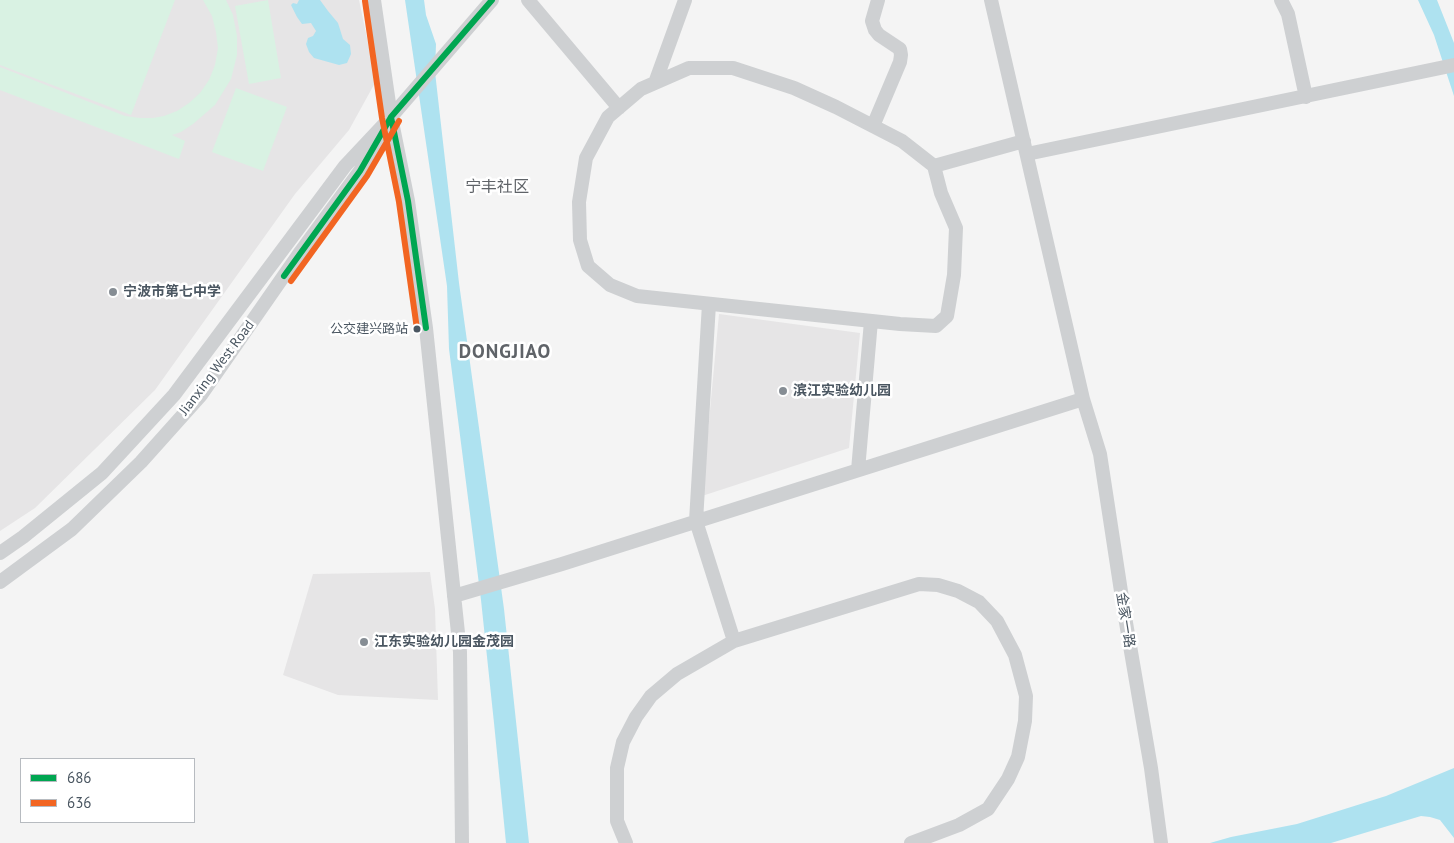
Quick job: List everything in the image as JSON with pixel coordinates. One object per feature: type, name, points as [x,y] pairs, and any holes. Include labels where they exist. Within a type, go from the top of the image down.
[{"type":"street","points":[[374,0],[391,117],[408,201],[458,595],[462,843]]},
{"type":"street","name":"Jianxing West Road","points":[[0,553],[23,537],[102,473],[174,395],[346,166],[492,0]]},
{"type":"street","points":[[528,0],[618,108]]},
{"type":"street","points":[[655,82],[686,0]]},
{"type":"street","points":[[872,126],[900,62],[901,55],[900,49],[878,35],[875,30],[872,21],[878,0]]},
{"type":"street","name":"金家一路","points":[[991,0],[1084,399],[1100,454],[1151,768],[1161,843]]},
{"type":"street","points":[[1281,0],[1288,14],[1306,97]]},
{"type":"street","points":[[934,166],[1026,147],[1306,97],[1454,65]]},
{"type":"street","points":[[689,68],[733,68],[794,88],[836,107],[902,141],[934,166],[941,193],[956,228],[954,275],[947,316],[936,326],[872,321],[637,296],[610,285],[588,266],[580,240],[579,202],[586,158],[608,117],[641,89],[655,82],[689,68]]},
{"type":"street","name":"Jianxing West Road","points":[[0,582],[72,529],[141,462],[201,394],[360,171],[391,117]]},
{"type":"street","points":[[709,304],[696,521],[734,641]]},
{"type":"street","points":[[858,470],[872,321]]},
{"type":"street","points":[[458,595],[1084,399]]},
{"type":"street","points":[[626,843],[617,821],[617,768],[623,742],[636,717],[651,696],[677,674],[734,641],[919,584],[938,585],[958,591],[979,602],[997,621],[1015,655],[1026,696],[1025,721],[1018,756],[1008,779],[988,808],[959,825],[911,843]]},
{"type":"shaded area","name":"宁波市第七中学","points":[[0,0],[359,0],[376,81],[349,130],[295,194],[155,390],[35,508],[0,531]]},
{"type":"shaded area","name":"滨江实验幼儿园","points":[[719,314],[860,333],[849,448],[702,496]]},
{"type":"shaded area","name":"江东实验幼儿园金茂园","points":[[430,572],[435,609],[438,700],[338,695],[283,675],[313,574]]},
{"type":"green space","points":[[0,0],[175,0],[131,115],[0,65]]},
{"type":"green space","points":[[203,0],[226,0],[233,15],[237,36],[237,55],[231,79],[215,105],[193,124],[181,132],[172,135],[185,141],[179,159],[0,90],[0,67],[125,116],[153,118],[177,111],[200,93],[209,80],[215,65],[218,48],[216,32],[212,16]]},
{"type":"green space","points":[[268,0],[281,78],[249,84],[235,6]]},
{"type":"green space","points":[[236,88],[287,107],[263,171],[212,152]]},
{"type":"water","points":[[299,0],[320,0],[338,23],[343,39],[350,45],[351,54],[347,63],[339,65],[314,58],[309,52],[306,44],[308,38],[313,36],[316,31],[311,23],[302,24],[297,17],[291,5],[293,3],[297,4]]},
{"type":"water","points":[[405,0],[424,0],[426,15],[436,44],[435,72],[459,283],[504,609],[529,843],[506,843],[481,600],[449,349],[447,286]]},
{"type":"water","points":[[1418,0],[1437,0],[1454,43],[1454,96],[1434,35]]},
{"type":"water","points":[[1454,768],[1454,838],[1440,820],[1421,816],[1331,843],[1210,843],[1297,824],[1386,796]]},
{"type":"transit line","name":"686","points":[[284,276],[360,171],[391,117],[492,0]]},
{"type":"transit line","name":"636","points":[[365,1],[382,118],[399,202],[417,329]]},
{"type":"transit line","name":"686","points":[[391,117],[408,201],[426,328]]},
{"type":"transit line","name":"636","points":[[291,281],[367,176],[399,121]]},
{"type":"place","name":"宁波市第七中学","points":[[113,292]]},
{"type":"place","name":"公交建兴路站","points":[[417,329]]},
{"type":"place","name":"滨江实验幼儿园","points":[[783,391]]},
{"type":"place","name":"江东实验幼儿园金茂园","points":[[364,642]]},
{"type":"district","name":"宁丰社区","points":[[497,187]]},
{"type":"district","name":"DONGJIAO","points":[[505,353]]}]
